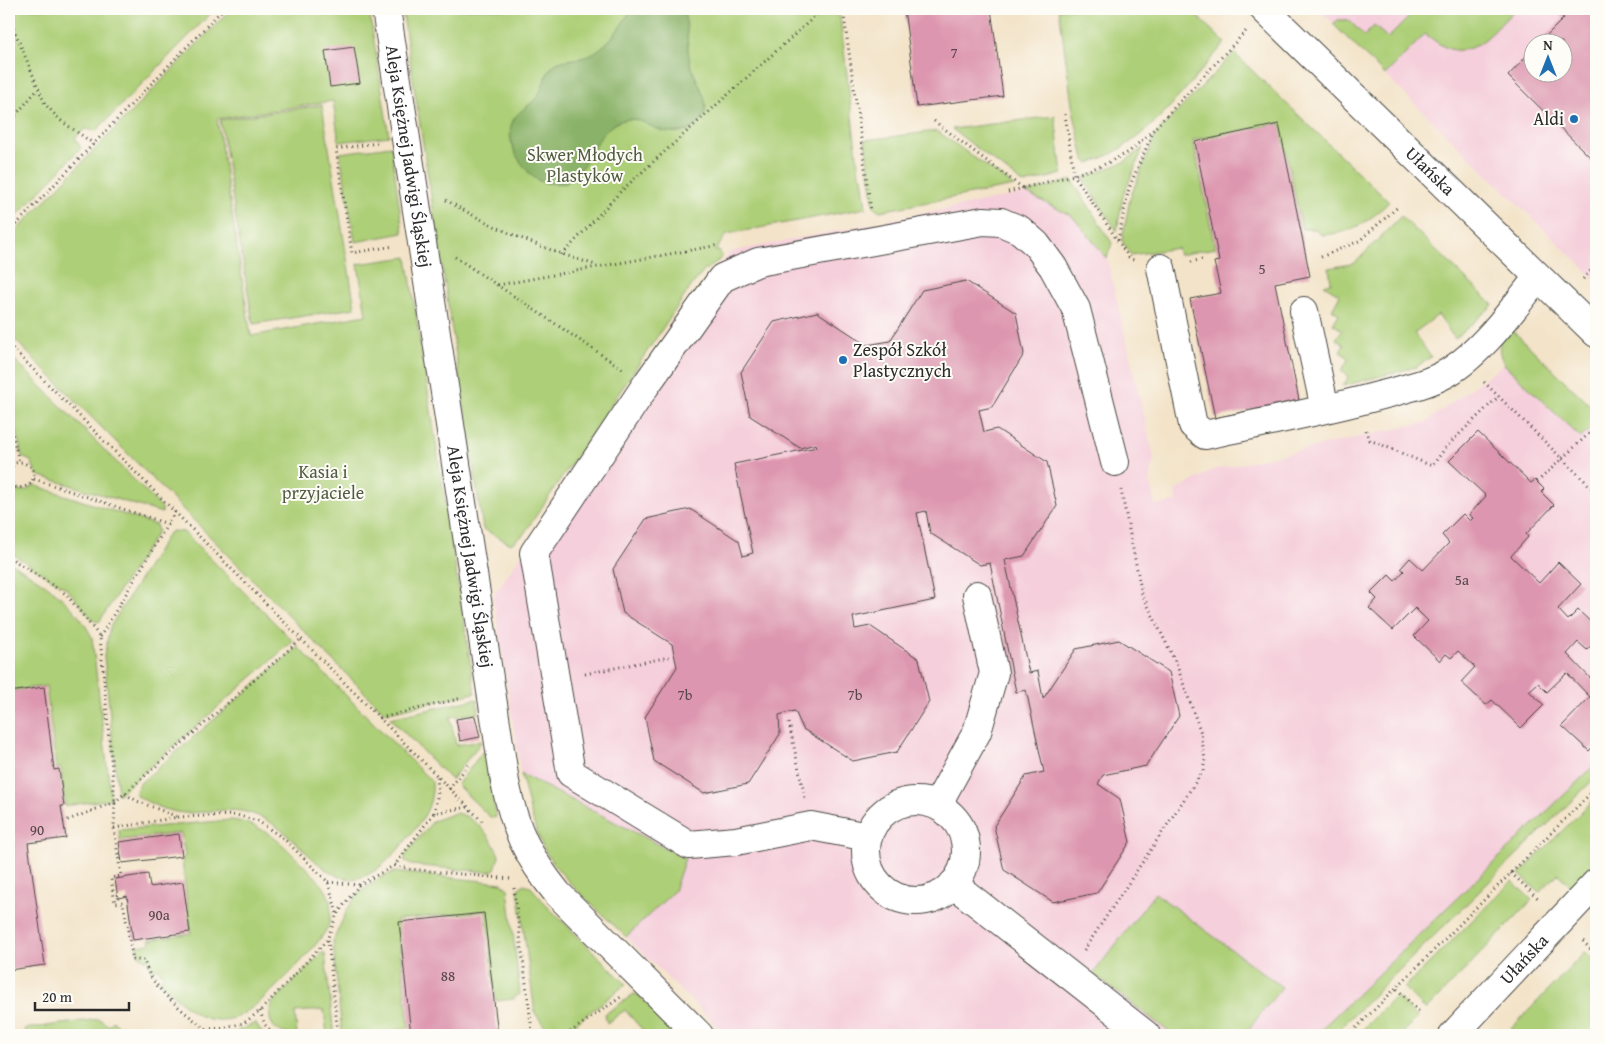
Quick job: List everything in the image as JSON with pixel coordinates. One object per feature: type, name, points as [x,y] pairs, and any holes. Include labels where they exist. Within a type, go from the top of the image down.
[{"type":"street","name":"Aleja Księżnej Jadwigi Śląskiej","points":[[386,9],[414,180],[505,782],[512,814],[524,847],[540,873],[558,894],[700,1035]]},
{"type":"street","name":"Ułańska","points":[[1264,9],[1596,333]]},
{"type":"street","points":[[868,837],[811,826],[736,841],[689,845],[571,773],[534,553],[646,385],[722,278],[758,262],[983,221],[1001,222],[1020,230],[1036,244],[1053,267],[1076,309],[1115,462]]},
{"type":"street","points":[[1162,268],[1193,425],[1205,435],[1375,397],[1416,385],[1447,373],[1505,317],[1538,277]]},
{"type":"street","points":[[1304,311],[1325,409]]},
{"type":"street","points":[[937,804],[977,732],[994,673],[977,595]]},
{"type":"street","points":[[916,800],[937,804],[954,818],[964,836],[966,856],[960,875],[947,890],[929,899],[909,900],[894,895],[880,886],[871,873],[866,858],[868,837],[878,818],[895,805],[916,800]]},
{"type":"street","name":"Ułańska","points":[[1453,1035],[1596,883]]},
{"type":"street","points":[[953,884],[1146,1035]]},
{"type":"path","points":[[9,9],[10,20],[44,104],[60,120],[94,144]]},
{"type":"path","points":[[9,232],[224,9]]},
{"type":"path","points":[[562,255],[621,191],[822,9]]},
{"type":"path","points":[[843,9],[872,218]]},
{"type":"path","points":[[1074,175],[1101,166],[1129,152],[1154,130],[1247,30]]},
{"type":"path","points":[[9,123],[37,90]]},
{"type":"path","points":[[1065,114],[1074,175],[1130,259],[1162,268],[1203,259]]},
{"type":"path","points":[[934,121],[1024,189]]},
{"type":"path","points":[[1118,240],[1129,188],[1154,130]]},
{"type":"path","points":[[407,139],[336,149],[352,253],[422,238],[646,385]]},
{"type":"path","points":[[414,180],[473,214],[562,255],[598,266]]},
{"type":"path","points":[[1321,257],[1358,241],[1399,206]]},
{"type":"path","points":[[1586,276],[1596,265]]},
{"type":"path","points":[[9,345],[483,822]]},
{"type":"path","points":[[1460,362],[1499,396],[1596,492]]},
{"type":"path","points":[[1375,397],[1374,411],[1366,424],[1366,434],[1370,440],[1432,466],[1448,446],[1499,396]]},
{"type":"path","points":[[9,420],[18,462]]},
{"type":"path","points":[[1537,482],[1596,427]]},
{"type":"path","points":[[9,470],[12,465],[18,462],[26,463],[32,467],[34,479],[30,484],[20,488],[9,482]]},
{"type":"path","points":[[1068,974],[1203,771],[1205,760],[1201,733],[1176,663],[1142,594],[1115,462]]},
{"type":"path","points":[[34,479],[168,524]]},
{"type":"path","points":[[100,637],[175,512]]},
{"type":"path","points":[[9,557],[66,594],[100,637],[115,802],[114,828],[121,876],[111,878],[115,903],[123,902],[133,960],[144,960],[147,973],[160,988],[212,1035]]},
{"type":"path","points":[[64,822],[115,802],[300,639]]},
{"type":"path","points":[[555,680],[669,657]]},
{"type":"path","points":[[379,718],[492,691]]},
{"type":"path","points":[[789,724],[811,826]]},
{"type":"path","points":[[205,1029],[222,1028],[244,1023],[260,1011],[328,940],[338,914],[359,885],[395,865],[434,813],[438,792],[437,776]]},
{"type":"path","points":[[1349,1035],[1596,788]]},
{"type":"path","points":[[125,794],[137,801],[179,817]]},
{"type":"path","points":[[434,813],[468,807]]},
{"type":"path","points":[[114,828],[179,817],[236,815],[258,821],[284,839],[328,882],[338,914]]},
{"type":"path","points":[[524,847],[506,853],[513,879],[532,1031],[535,1035]]},
{"type":"path","points":[[395,865],[410,869],[513,879]]},
{"type":"path","points":[[1511,873],[1532,893]]},
{"type":"path","points":[[328,882],[359,885]]},
{"type":"path","points":[[328,940],[338,1035]]},
{"type":"path","points":[[566,1035],[643,980]]},
{"type":"path","points":[[1397,989],[1422,1014]]},
{"type":"path","points":[[260,1011],[265,1025],[275,1035]]},
{"type":"shaded area","points":[[1319,9],[1596,9],[1596,280],[1385,75]]},
{"type":"shaded area","points":[[1026,193],[1072,216],[1107,258],[1154,458],[1150,482],[1155,505],[1177,502],[1175,491],[1213,470],[1426,422],[1520,352],[1596,426],[1596,764],[1315,1035],[726,1035],[560,872],[547,854],[538,835],[521,774],[493,596],[730,252]]},
{"type":"green space","points":[[9,9],[215,9],[96,131],[85,129],[75,138],[81,148],[9,224]]},
{"type":"green space","name":"Kasia i przyjaciele","points":[[231,9],[369,9],[389,136],[339,142],[333,101],[217,119],[251,336],[366,315],[358,264],[407,257],[475,693],[385,713],[9,334],[9,238]]},
{"type":"green space","name":"Skwer Młodych Plastyków","points":[[402,9],[839,9],[859,174],[862,177],[866,208],[727,234],[715,251],[720,251],[722,258],[704,271],[692,285],[523,535],[511,544],[483,529]]},
{"type":"green space","points":[[632,9],[683,9],[690,62],[705,102],[703,118],[697,125],[683,132],[660,130],[632,119],[618,122],[606,130],[583,166],[567,183],[539,181],[525,168],[514,150],[510,132],[513,120],[536,98],[547,74],[555,64],[585,57],[607,43]]},
{"type":"green space","points":[[1059,9],[1190,9],[1225,43],[1180,96],[1147,129],[1130,143],[1089,163],[1084,159],[1072,105]]},
{"type":"green space","points":[[1417,9],[1515,9],[1493,33],[1475,46],[1466,49],[1456,50],[1445,47],[1425,34],[1385,75],[1333,24],[1338,20],[1349,20],[1364,36],[1374,26],[1388,38]]},
{"type":"green space","points":[[1234,53],[1389,202],[1374,216],[1359,226],[1342,232],[1322,235],[1315,229],[1302,229],[1280,123],[1193,140],[1215,248],[1179,255],[1177,248],[1131,255],[1122,241],[1130,198],[1156,134]]},
{"type":"green space","points":[[322,105],[355,308],[253,324],[220,120]]},
{"type":"green space","points":[[1055,116],[1062,174],[1024,184],[952,129]]},
{"type":"green space","points":[[937,131],[1014,186],[880,211],[874,207],[865,140]]},
{"type":"green space","points":[[391,146],[403,233],[355,242],[340,153]]},
{"type":"green space","points":[[1143,148],[1123,196],[1117,231],[1084,180],[1085,177],[1124,162]]},
{"type":"green space","points":[[1072,180],[1112,243],[1107,258],[1072,216],[1026,193]]},
{"type":"green space","points":[[1401,216],[1493,305],[1455,339],[1438,315],[1414,333],[1431,357],[1416,367],[1343,386],[1349,376],[1341,371],[1349,358],[1340,352],[1344,345],[1336,339],[1342,330],[1333,324],[1339,314],[1332,309],[1340,295],[1324,285],[1331,283],[1329,268],[1355,263]]},
{"type":"green space","points":[[1508,326],[1596,411],[1596,423],[1581,438],[1504,364],[1499,349],[1502,336]]},
{"type":"green space","points":[[9,354],[162,508],[162,513],[37,475],[31,461],[22,457],[9,396]]},
{"type":"green space","points":[[34,485],[156,525],[158,531],[99,622],[94,621],[66,588],[9,552],[9,490],[25,491]]},
{"type":"green space","points":[[172,531],[184,532],[293,641],[118,795],[104,656],[110,627],[168,534]]},
{"type":"green space","points":[[9,562],[34,577],[67,603],[92,637],[111,799],[65,806],[61,768],[56,768],[46,686],[9,691]]},
{"type":"green space","points":[[298,647],[432,782],[428,809],[414,831],[378,869],[358,878],[340,877],[323,868],[272,823],[250,813],[227,810],[189,813],[176,812],[154,805],[136,795],[138,785]]},
{"type":"green space","points":[[477,699],[479,713],[450,717],[456,745],[482,741],[451,780],[390,718]]},
{"type":"green space","points":[[484,750],[495,818],[490,817],[457,785]]},
{"type":"green space","points":[[1596,764],[1596,777],[1333,1035],[1315,1035]]},
{"type":"green space","points":[[521,774],[685,858],[674,891],[626,937],[554,865],[542,845],[534,825]]},
{"type":"green space","points":[[1596,797],[1596,865],[1574,889],[1558,874],[1539,892],[1519,874]]},
{"type":"green space","points":[[455,813],[469,818],[476,823],[492,842],[499,856],[495,869],[489,872],[411,865],[405,861],[405,855],[433,821]]},
{"type":"green space","points":[[231,820],[250,824],[266,832],[288,850],[325,889],[330,901],[331,910],[329,924],[316,944],[266,996],[242,1015],[216,1020],[199,1015],[187,1007],[159,981],[164,976],[157,968],[152,972],[148,961],[138,954],[137,946],[150,944],[149,940],[191,933],[182,860],[185,856],[181,833],[120,840],[119,830]]},
{"type":"green space","points":[[395,872],[502,883],[508,889],[520,994],[513,999],[496,1001],[486,911],[397,920],[409,1028],[360,1035],[342,1035],[333,941],[347,910],[357,895],[381,877]]},
{"type":"green space","points":[[1512,881],[1532,900],[1426,1010],[1404,988]]},
{"type":"green space","points":[[524,884],[530,886],[548,907],[626,984],[570,1028],[551,1030],[545,1027],[535,1013],[518,889]]},
{"type":"green space","points":[[1155,893],[1282,987],[1244,1035],[1173,1035],[1093,974]]},
{"type":"green space","points":[[1585,952],[1596,961],[1596,1035],[1505,1035]]},
{"type":"green space","points":[[322,953],[325,953],[334,1035],[327,1035],[324,1010],[295,1012],[297,1035],[283,1033],[271,1022],[270,1009],[273,1002]]},
{"type":"green space","points":[[634,994],[638,995],[679,1035],[647,1035],[625,1010],[607,1023],[605,1014]]},
{"type":"green space","points":[[1396,996],[1418,1018],[1401,1035],[1357,1035]]},
{"type":"green space","points":[[99,1019],[109,1026],[113,1021],[126,1035],[58,1035],[56,1033],[53,1035],[27,1035],[24,1029]]},
{"type":"green space","points":[[255,1023],[264,1035],[225,1035],[227,1033],[234,1033]]},
{"type":"building","points":[[904,9],[991,9],[1003,96],[917,107]]},
{"type":"building","name":"Aldi","points":[[1554,9],[1596,9],[1596,163],[1508,76],[1522,61],[1522,82],[1572,82],[1572,32],[1550,32],[1564,18]]},
{"type":"building","points":[[354,47],[360,83],[330,87],[325,51]]},
{"type":"building","points":[[1279,124],[1310,276],[1275,283],[1299,400],[1215,418],[1190,299],[1221,293],[1214,262],[1219,261],[1195,142]]},
{"type":"building","points":[[966,281],[1016,313],[1024,354],[992,407],[979,410],[984,432],[997,429],[1047,462],[1057,506],[1024,556],[1005,560],[1029,673],[1038,671],[1043,699],[1076,649],[1119,640],[1169,672],[1179,716],[1146,766],[1103,775],[1098,784],[1120,799],[1130,842],[1097,893],[1053,902],[1004,870],[994,826],[1026,776],[1044,772],[1026,690],[1016,692],[990,563],[980,565],[930,533],[926,511],[917,513],[935,600],[853,617],[855,629],[870,626],[919,659],[929,702],[897,752],[853,761],[803,729],[795,711],[779,715],[780,734],[748,784],[704,793],[654,761],[645,717],[677,667],[672,644],[623,613],[613,569],[646,519],[690,509],[739,541],[743,556],[753,553],[734,464],[817,447],[816,444],[800,448],[750,416],[741,372],[774,322],[817,312],[867,345],[890,341],[922,290]]},
{"type":"building","points":[[1478,432],[1531,483],[1535,480],[1544,489],[1541,492],[1554,505],[1526,534],[1528,537],[1511,556],[1539,583],[1558,562],[1581,584],[1558,609],[1568,620],[1578,610],[1596,627],[1596,640],[1587,650],[1578,642],[1567,654],[1596,684],[1596,743],[1589,751],[1562,726],[1590,697],[1567,673],[1547,692],[1538,683],[1529,691],[1544,705],[1521,728],[1492,700],[1486,705],[1461,682],[1475,667],[1458,651],[1451,658],[1446,654],[1440,661],[1414,636],[1428,621],[1415,608],[1393,630],[1369,608],[1377,599],[1371,593],[1389,575],[1395,581],[1404,571],[1401,568],[1410,558],[1423,570],[1449,543],[1442,535],[1463,514],[1470,521],[1473,518],[1469,515],[1486,496],[1449,461]]},
{"type":"building","points":[[44,687],[54,770],[59,769],[64,806],[61,806],[66,838],[28,843],[45,965],[9,970],[9,692]]},
{"type":"building","points":[[475,716],[480,737],[460,741],[456,719]]},
{"type":"building","points":[[179,834],[182,856],[122,863],[119,842]]},
{"type":"building","points":[[148,874],[150,887],[183,882],[190,932],[133,940],[127,896],[118,898],[115,879]]},
{"type":"building","points":[[484,913],[498,1035],[411,1035],[399,922]]},
{"type":"place","name":"Aldi","points":[[1574,119]]},
{"type":"place","name":"Zespół Szkół Plastycznych","points":[[843,360]]}]
